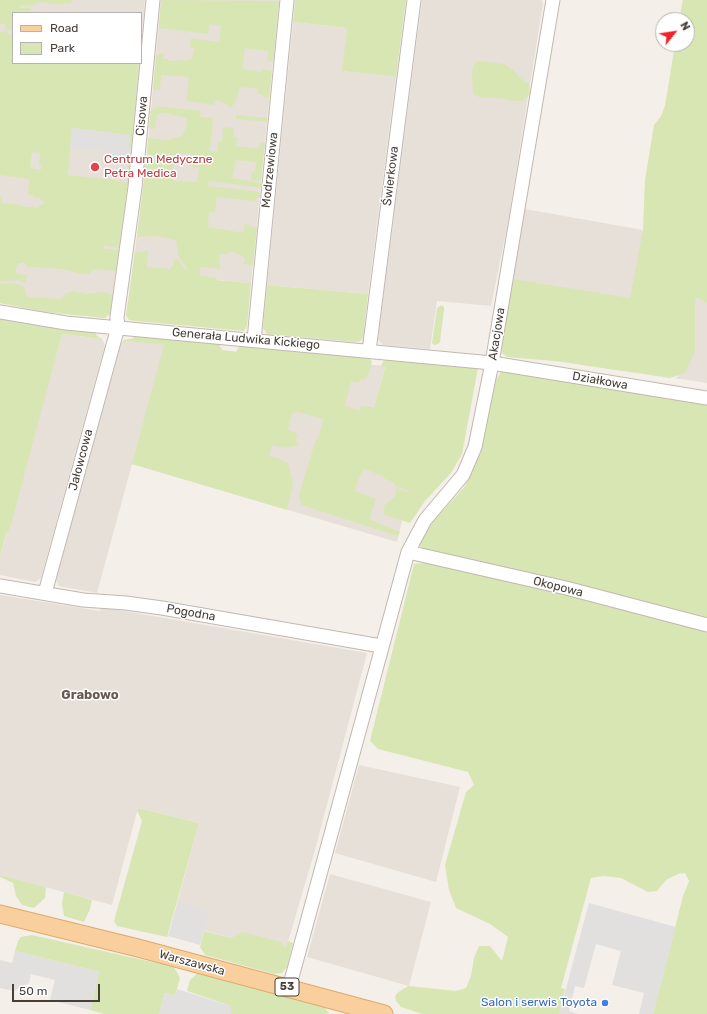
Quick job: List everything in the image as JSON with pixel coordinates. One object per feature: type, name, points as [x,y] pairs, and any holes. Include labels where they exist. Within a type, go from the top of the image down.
[{"type":"main road","name":"Warszawska","points":[[0,914],[289,988],[384,1014]]},
{"type":"street","name":"Cisowa","points":[[118,327],[117,317],[135,187],[153,0]]},
{"type":"street","name":"Modrzewiowa","points":[[254,340],[287,0]]},
{"type":"street","name":"Świerkowa","points":[[369,351],[414,0]]},
{"type":"street","name":"Akacjowa","points":[[289,988],[381,646],[408,552],[425,520],[463,475],[470,463],[480,430],[552,0]]},
{"type":"street","name":"Generała Ludwika Kickiego","points":[[0,312],[66,323],[492,363]]},
{"type":"street","name":"Jałowcowa","points":[[45,593],[118,327]]},
{"type":"street","name":"Działkowa","points":[[492,363],[707,398]]},
{"type":"street","name":"Okopowa","points":[[408,552],[566,588],[707,625]]},
{"type":"street","name":"Pogodna","points":[[0,586],[83,600],[155,607],[381,646]]},
{"type":"shaded area","points":[[0,0],[145,0],[142,33],[142,12],[12,12],[12,64],[139,64],[128,183],[110,314],[105,318],[46,312],[0,303]]},
{"type":"shaded area","points":[[161,0],[279,0],[251,283],[132,272],[144,185]]},
{"type":"shaded area","points":[[422,0],[541,0],[543,3],[508,222],[491,306],[437,301],[430,349],[383,345],[378,339]]},
{"type":"shaded area","points":[[293,22],[347,28],[343,71],[396,77],[368,294],[267,285]]},
{"type":"shaded area","points":[[72,128],[130,135],[127,173],[117,173],[118,162],[107,161],[107,151],[70,147]]},
{"type":"shaded area","points":[[525,209],[643,230],[631,372],[556,361],[507,357],[502,353],[502,346],[499,346]]},
{"type":"shaded area","points":[[695,296],[707,303],[707,383],[674,378],[678,377]]},
{"type":"shaded area","points":[[62,334],[102,339],[105,345],[41,578],[35,582],[0,575],[0,557]]},
{"type":"shaded area","points":[[127,341],[385,366],[363,451],[415,468],[397,542],[132,464],[97,593],[59,586],[56,580],[120,346]]},
{"type":"shaded area","points":[[0,595],[100,611],[101,607],[367,653],[315,850],[285,952],[172,922],[199,823],[138,808],[112,905],[0,875]]},
{"type":"shaded area","points":[[359,765],[460,787],[436,882],[335,853]]},
{"type":"shaded area","points":[[330,874],[431,902],[409,986],[307,957]]},
{"type":"shaded area","points":[[178,901],[209,912],[200,945],[168,936]]},
{"type":"shaded area","points":[[589,903],[676,927],[653,1014],[639,1014],[644,993],[612,985],[621,951],[596,944],[584,988],[575,986],[569,1011],[578,1014],[559,1014]]},
{"type":"shaded area","points":[[15,951],[99,972],[90,1010],[50,1000],[55,980],[31,974],[29,983],[14,991],[0,988],[0,960],[12,963]]},
{"type":"shaded area","points":[[177,989],[231,1006],[231,1014],[159,1014],[165,993],[175,996]]},
{"type":"green space","points":[[0,0],[72,0],[71,4],[63,3],[63,5],[40,2],[32,6],[21,5],[20,8],[31,8],[30,12],[12,12],[12,30],[5,30],[5,24],[0,24]]},
{"type":"green space","points":[[161,0],[279,1],[273,62],[267,61],[268,51],[245,48],[242,69],[262,72],[262,69],[272,71],[269,99],[258,93],[259,89],[240,87],[237,99],[231,108],[221,101],[215,100],[214,105],[186,101],[189,77],[161,75],[160,90],[153,89],[156,56],[164,52],[163,59],[168,59],[168,61],[189,60],[192,58],[194,48],[190,47],[191,38],[219,42],[221,26],[209,24],[208,34],[159,28]]},
{"type":"green space","points":[[295,0],[406,0],[396,77],[342,71],[347,28],[293,22]]},
{"type":"green space","points":[[683,0],[707,0],[707,303],[695,297],[695,351],[685,373],[670,378],[556,361],[507,357],[502,353],[502,346],[499,346],[513,279],[630,298],[643,230],[645,180],[654,125],[661,116],[665,106],[674,52],[695,52],[695,12],[681,12]]},
{"type":"green space","points":[[8,31],[7,34],[11,35],[12,33],[12,64],[139,64],[131,148],[129,146],[130,135],[72,128],[68,175],[122,181],[127,183],[128,161],[130,161],[119,248],[104,245],[103,249],[119,250],[116,271],[95,269],[89,274],[81,274],[64,269],[36,267],[28,268],[25,263],[19,263],[15,270],[17,274],[27,275],[26,283],[16,280],[0,282],[0,196],[2,196],[1,203],[39,208],[39,205],[43,205],[44,201],[40,200],[40,198],[34,197],[34,195],[28,195],[29,179],[0,175],[0,32]],"holes":[[[32,152],[40,153],[39,165],[42,165],[41,170],[30,168]]]},
{"type":"green space","points":[[480,61],[504,64],[529,84],[530,94],[523,101],[514,101],[498,98],[481,98],[473,94],[472,71],[475,62]]},
{"type":"green space","points":[[156,106],[201,111],[200,117],[213,118],[210,151],[217,152],[218,142],[222,142],[223,127],[234,128],[233,137],[237,137],[236,146],[259,149],[260,142],[265,143],[261,181],[251,180],[252,171],[255,172],[256,162],[236,160],[232,178],[261,183],[261,188],[209,181],[208,186],[260,192],[260,198],[256,198],[255,201],[217,197],[215,213],[209,212],[208,227],[243,232],[245,223],[251,227],[257,227],[253,265],[244,264],[245,258],[235,252],[231,252],[228,254],[219,254],[220,269],[200,267],[200,276],[216,278],[216,280],[251,283],[247,326],[244,331],[136,321],[129,320],[126,315],[135,252],[148,251],[147,267],[170,269],[174,265],[174,260],[177,259],[186,270],[188,269],[179,258],[176,240],[155,236],[137,237],[145,170],[173,174],[173,181],[197,182],[199,168],[192,167],[192,155],[177,153],[176,155],[147,155],[148,138],[171,140],[172,138],[182,136],[186,130],[187,118],[165,113],[157,114],[155,129],[149,128],[151,109],[155,109]]},
{"type":"green space","points":[[236,115],[267,118],[267,122],[236,119]]},
{"type":"green space","points":[[146,158],[175,159],[173,171],[145,168]]},
{"type":"green space","points":[[14,283],[24,287],[28,297],[62,299],[66,293],[73,291],[87,294],[103,292],[113,295],[110,314],[105,318],[46,312],[0,303],[0,284]]},
{"type":"green space","points":[[267,285],[368,294],[363,338],[360,341],[355,342],[267,334],[263,328]]},
{"type":"green space","points":[[441,305],[444,307],[444,310],[440,342],[434,345],[432,343],[437,308]]},
{"type":"green space","points":[[0,317],[96,331],[96,335],[102,339],[62,334],[10,528],[6,534],[0,557]]},
{"type":"green space","points":[[134,335],[218,342],[222,350],[236,352],[240,345],[369,357],[372,362],[368,376],[365,379],[360,379],[359,383],[351,381],[345,406],[359,410],[360,407],[367,406],[374,408],[385,367],[381,366],[384,360],[478,368],[462,454],[451,473],[425,501],[410,523],[384,515],[383,512],[385,504],[395,497],[396,488],[409,493],[409,491],[396,486],[393,482],[383,478],[383,476],[364,469],[361,476],[359,476],[355,491],[376,499],[370,518],[371,520],[400,532],[398,536],[301,505],[299,495],[315,442],[319,436],[323,419],[298,412],[292,413],[288,430],[296,433],[296,440],[299,445],[284,448],[272,445],[269,456],[288,463],[293,483],[287,510],[132,464],[164,345],[127,341],[120,346],[124,340],[134,338]]},
{"type":"green space","points":[[502,370],[707,405],[707,1014],[653,1014],[683,896],[689,881],[685,873],[678,874],[666,880],[657,891],[648,892],[621,878],[603,876],[591,878],[561,988],[565,989],[559,1014],[422,1014],[401,1007],[396,1001],[395,997],[397,993],[408,986],[456,991],[466,988],[471,976],[474,958],[479,946],[490,946],[502,961],[508,937],[490,924],[456,908],[449,890],[445,865],[466,792],[474,785],[468,772],[378,749],[370,741],[414,564],[426,563],[424,549],[418,543],[427,528],[466,485],[466,480],[493,380],[496,380]]},
{"type":"green space","points":[[138,808],[199,823],[167,937],[117,926],[114,921],[142,821],[137,811]]},
{"type":"green space","points":[[0,875],[46,887],[45,898],[34,908],[22,905],[16,896],[13,883],[0,877]]},
{"type":"green space","points":[[64,892],[92,900],[84,922],[64,916],[62,903]]},
{"type":"green space","points":[[204,931],[232,938],[242,932],[281,942],[285,948],[288,941],[293,943],[287,967],[282,973],[274,974],[205,955],[200,947]]},
{"type":"green space","points":[[32,935],[174,967],[180,978],[175,996],[165,993],[159,1014],[104,1014],[90,1010],[99,972],[15,951],[21,937]]},
{"type":"green space","points":[[198,973],[325,1007],[329,1014],[231,1014],[231,1006],[187,991],[190,980]]},
{"type":"place","name":"Centrum Medyczne Petra Medica","points":[[95,167]]},
{"type":"place","name":"Salon i serwis Toyota","points":[[605,1003]]},
{"type":"district","name":"Grabowo","points":[[90,695]]}]
